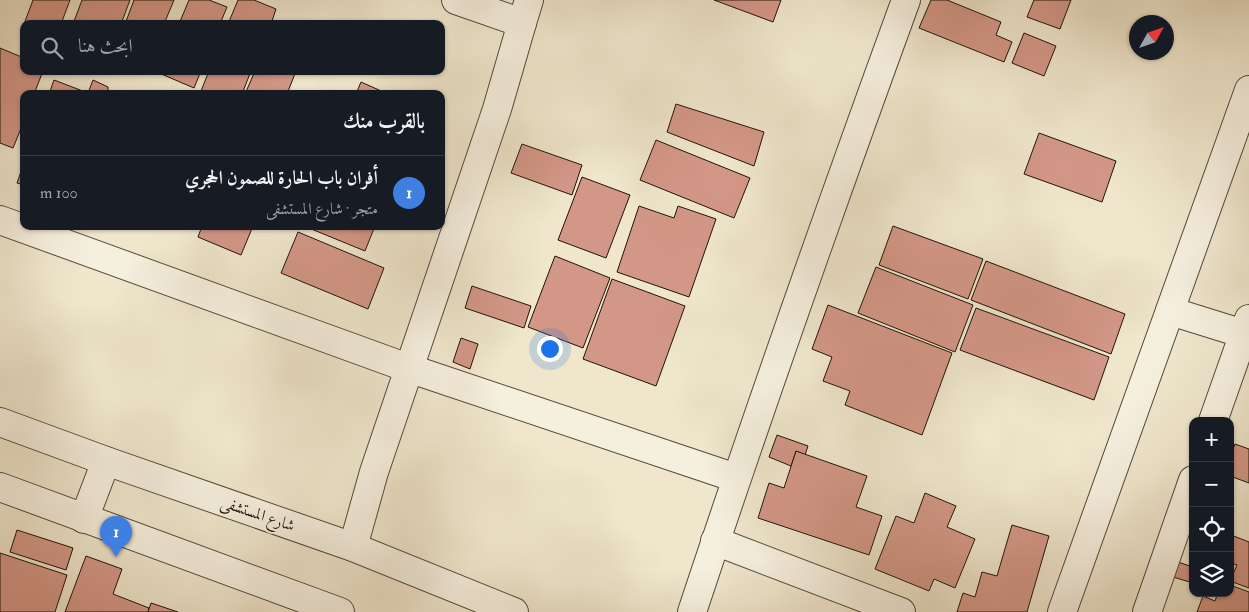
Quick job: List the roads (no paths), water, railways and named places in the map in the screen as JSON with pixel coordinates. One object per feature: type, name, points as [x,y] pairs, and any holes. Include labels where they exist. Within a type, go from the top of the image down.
[{"type":"street","points":[[353,547],[374,472],[497,109],[526,12],[456,0]]},
{"type":"street","points":[[692,612],[823,226],[906,0]]},
{"type":"street","points":[[1062,612],[1249,90]]},
{"type":"street","points":[[0,220],[20,227]]},
{"type":"street","points":[[28,230],[408,368],[736,478]]},
{"type":"street","points":[[1170,311],[1246,326],[1215,417]]},
{"type":"street","name":"شارع المستشفى","points":[[0,422],[353,547],[514,612]]},
{"type":"street","points":[[84,519],[106,461]]},
{"type":"street","points":[[0,486],[84,519],[340,612]]},
{"type":"street","points":[[1147,612],[1189,491]]},
{"type":"street","points":[[715,541],[901,612]]},
{"type":"place","name":"أفران باب الحارة للصمون الحجري","points":[[116,557]]}]
